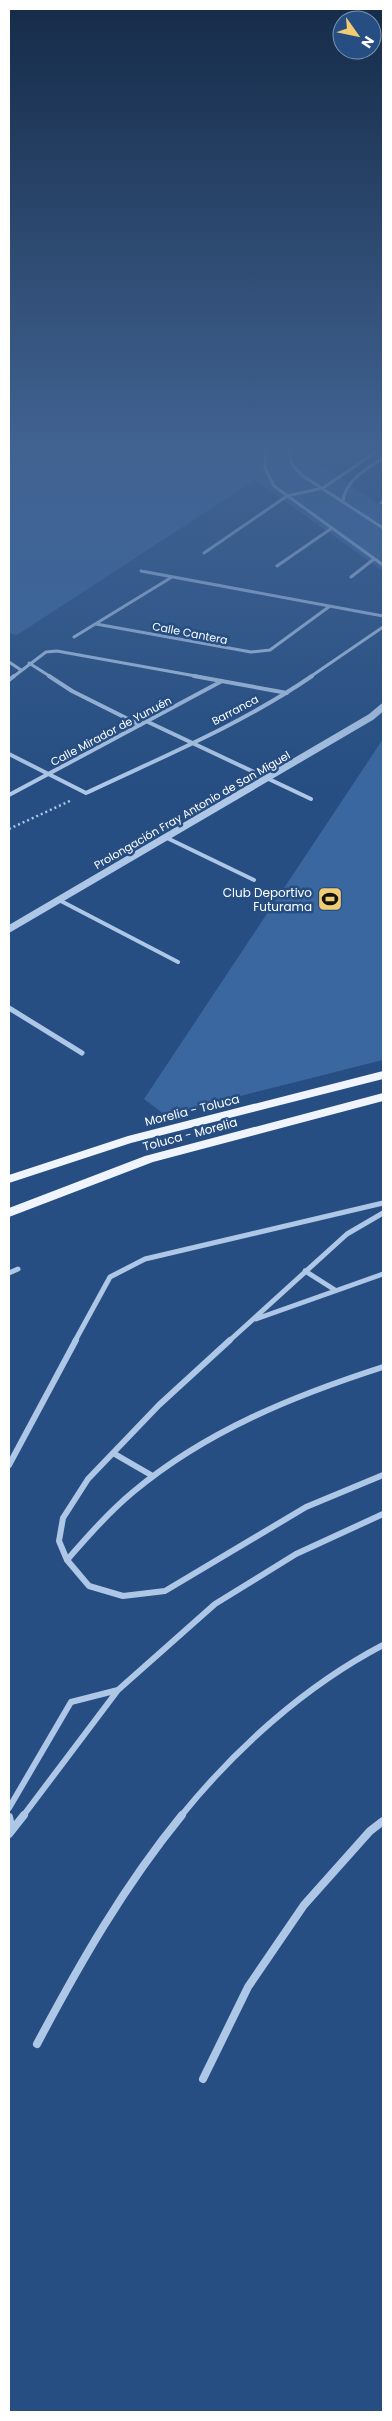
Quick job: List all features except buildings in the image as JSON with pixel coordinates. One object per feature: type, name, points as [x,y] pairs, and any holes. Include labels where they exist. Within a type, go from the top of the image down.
[{"type":"main road","name":"Morelia - Toluca","points":[[9,1179],[128,1140],[383,1076]]},
{"type":"main road","name":"Toluca - Morelia","points":[[9,1213],[149,1158],[383,1097]]},
{"type":"street","points":[[277,566],[284,561]]},
{"type":"street","points":[[351,577],[371,561]]},
{"type":"street","points":[[141,571],[383,616]]},
{"type":"street","points":[[74,637],[172,576]]},
{"type":"street","name":"Calle Cantera","points":[[96,624],[251,652],[270,650],[330,606]]},
{"type":"street","name":"Barranca","points":[[86,793],[193,742],[287,692],[383,627]]},
{"type":"street","points":[[9,680],[46,652],[58,651],[222,682],[287,692]]},
{"type":"street","points":[[9,662],[21,670]]},
{"type":"street","points":[[30,664],[72,690],[140,725]]},
{"type":"street","name":"Calle Mirador de Yunuén","points":[[9,795],[222,682]]},
{"type":"street","name":"Prolongación Fray Antonio de San Miguel","points":[[9,930],[372,717],[383,706]]},
{"type":"street","points":[[148,722],[311,799]]},
{"type":"street","points":[[9,754],[86,793]]},
{"type":"street","points":[[165,837],[254,880]]},
{"type":"street","points":[[59,900],[178,962]]},
{"type":"street","points":[[9,1008],[82,1053]]},
{"type":"street","points":[[9,1465],[110,1277],[145,1259],[383,1203]]},
{"type":"street","points":[[383,1213],[347,1234],[159,1405],[88,1479],[63,1518],[58,1541],[67,1560],[89,1586],[123,1596],[165,1591],[306,1507],[383,1475]]},
{"type":"street","points":[[9,1273],[18,1270]]},
{"type":"street","points":[[305,1271],[335,1290]]},
{"type":"street","points":[[254,1320],[383,1274]]},
{"type":"street","points":[[67,1560],[92,1529],[151,1475],[235,1424],[333,1382],[383,1367]]},
{"type":"street","points":[[112,1454],[151,1475]]},
{"type":"street","points":[[10,1832],[118,1690],[215,1604],[296,1554],[383,1514]]},
{"type":"street","points":[[37,2044],[93,1941],[166,1832],[235,1754],[297,1701],[363,1655],[383,1645]]},
{"type":"street","points":[[9,1808],[71,1702],[118,1690]]},
{"type":"street","points":[[9,1817],[10,1832]]},
{"type":"street","points":[[203,2080],[248,1987],[304,1905],[370,1831],[383,1821]]},
{"type":"path","points":[[9,829],[86,793]]},
{"type":"shaded area","points":[[9,561],[131,561],[17,635],[9,633]]},
{"type":"shaded area","points":[[369,561],[383,561],[383,571]]},
{"type":"shaded area","name":"Club Deportivo Futurama","points":[[383,739],[383,1060],[165,1115],[144,1099]]},
{"type":"place","name":"Club Deportivo Futurama","points":[[330,899]]}]
